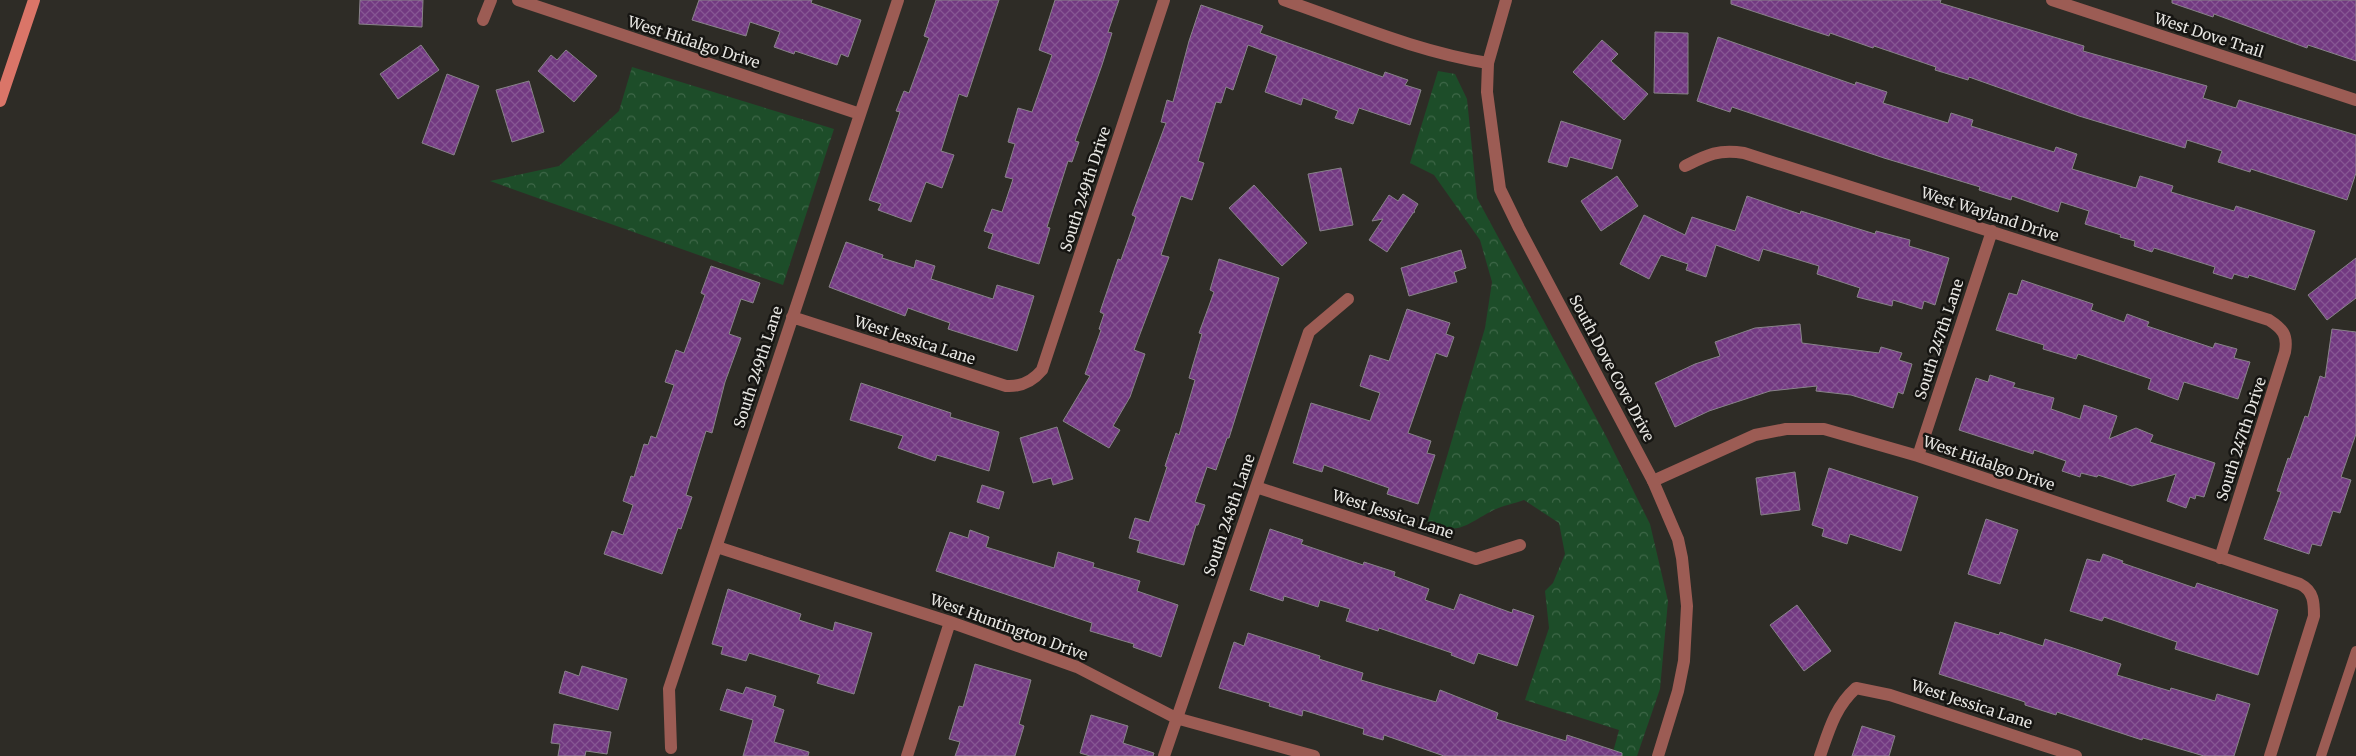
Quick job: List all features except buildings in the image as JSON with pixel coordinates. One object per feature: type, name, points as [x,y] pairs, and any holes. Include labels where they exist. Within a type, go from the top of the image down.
[{"type":"main road","points":[[0,101],[34,0]]},
{"type":"street","points":[[483,20],[491,0]]},
{"type":"street","name":"West Hidalgo Drive","points":[[518,0],[860,114]]},
{"type":"street","name":"South 249th Lane","points":[[672,748],[669,689],[898,0]]},
{"type":"street","name":"South 249th Drive","points":[[1028,382],[1042,370],[1164,0]]},
{"type":"street","points":[[1284,0],[1422,48],[1462,59],[1488,63]]},
{"type":"street","name":"South Dove Cove Drive","points":[[1506,0],[1488,63],[1487,92],[1500,189],[1653,481],[1678,539],[1682,558],[1687,606],[1684,661],[1678,691],[1658,756]]},
{"type":"street","name":"West Dove Trail","points":[[2052,0],[2356,100]]},
{"type":"street","name":"West Wayland Drive","points":[[1685,166],[1710,154],[1726,150],[1744,153],[2269,320],[2283,330]]},
{"type":"street","name":"South 247th Lane","points":[[1918,456],[1992,232]]},
{"type":"street","name":"South 248th Lane","points":[[1164,756],[1309,332],[1348,299]]},
{"type":"street","name":"West Jessica Lane","points":[[792,317],[1006,386],[1015,386],[1028,382]]},
{"type":"street","name":"South 247th Drive","points":[[2220,558],[2285,352],[2287,340],[2283,330]]},
{"type":"street","name":"West Hidalgo Drive","points":[[1653,481],[1755,435],[1786,429],[1824,429],[1918,456],[2300,584],[2312,595],[2314,616],[2270,756]]},
{"type":"street","name":"West Jessica Lane","points":[[1256,487],[1476,558],[1520,545]]},
{"type":"street","name":"West Huntington Drive","points":[[717,547],[950,622],[1077,667],[1176,718],[1314,756]]},
{"type":"street","points":[[907,756],[950,622]]},
{"type":"street","name":"West Jessica Lane","points":[[1820,756],[1832,719],[1844,699],[1856,688],[1890,695],[2076,756]]},
{"type":"lane","points":[[2321,756],[2356,651]]},
{"type":"green space","points":[[632,67],[834,129],[783,285],[490,181],[559,166],[619,111]]},
{"type":"green space","points":[[1438,71],[1455,74],[1467,99],[1477,198],[1607,438],[1650,524],[1668,601],[1660,689],[1637,756],[1612,756],[1619,730],[1525,700],[1549,628],[1545,591],[1553,583],[1565,554],[1559,523],[1524,500],[1498,508],[1466,525],[1454,529],[1427,524],[1485,328],[1492,282],[1480,240],[1434,175],[1410,163]]}]
